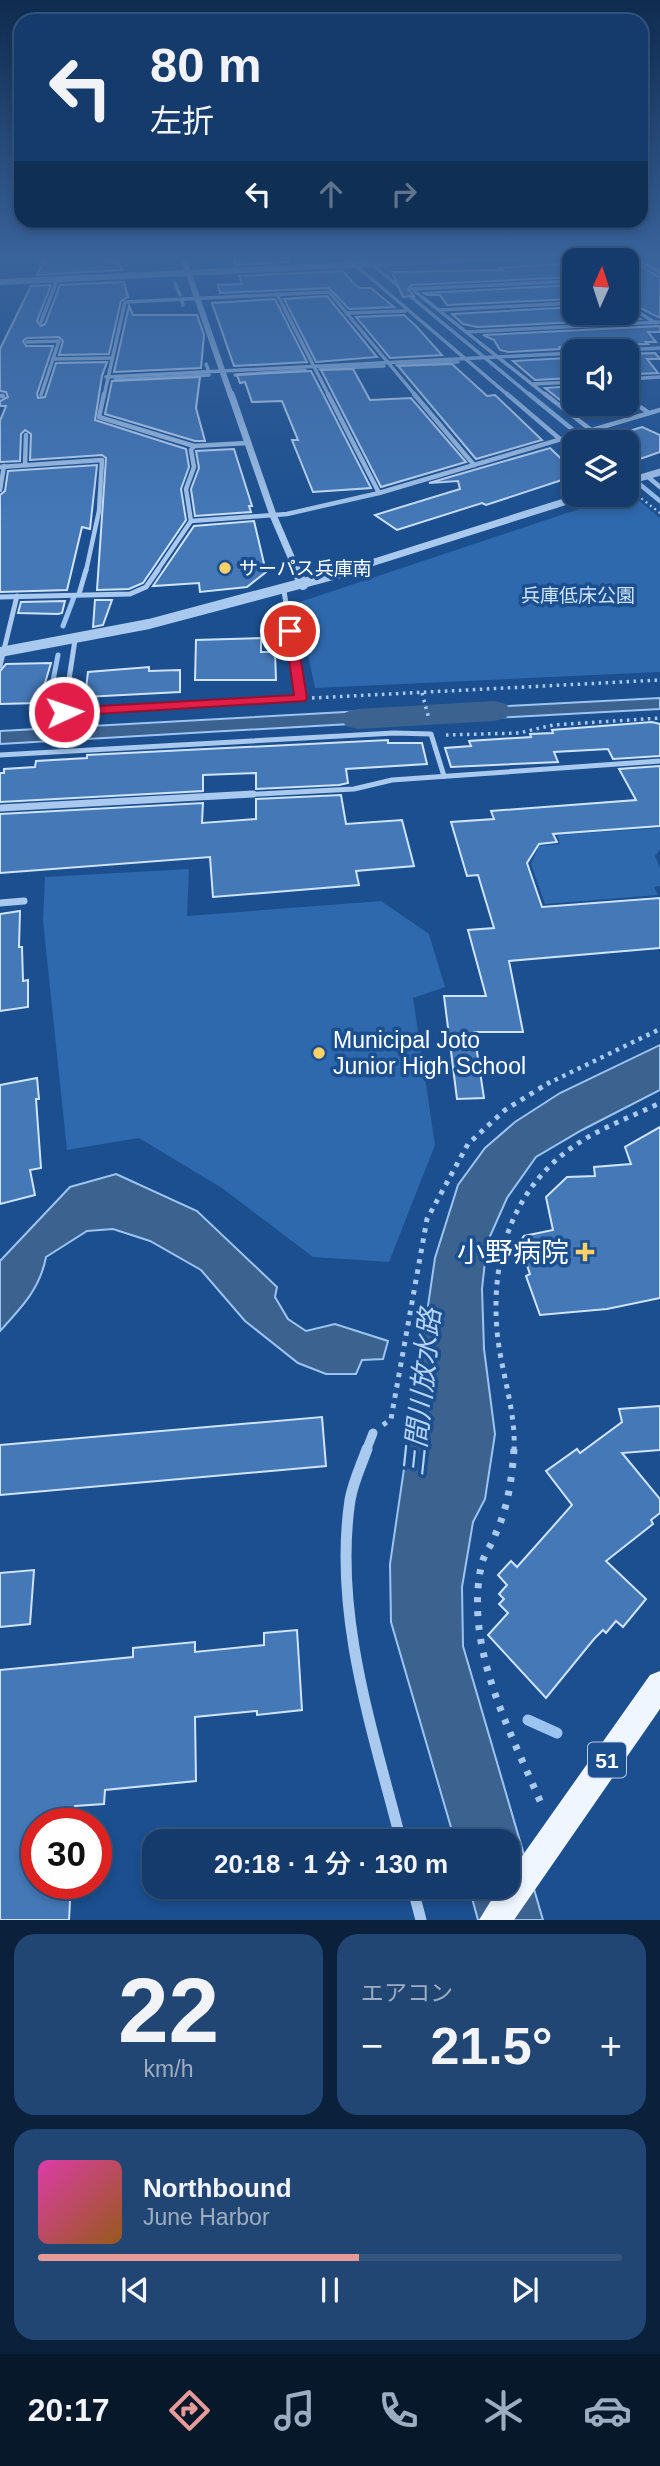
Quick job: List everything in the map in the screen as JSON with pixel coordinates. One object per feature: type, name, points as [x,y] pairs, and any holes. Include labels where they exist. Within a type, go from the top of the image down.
[{"type":"main road","name":"51","points":[[495,1920],[660,1685]]},
{"type":"street","points":[[41,395],[58,347]]},
{"type":"street","points":[[114,347],[99,417],[194,446],[247,443]]},
{"type":"street","points":[[213,347],[273,515],[303,585]]},
{"type":"street","points":[[303,347],[379,494]]},
{"type":"street","points":[[374,347],[474,465]]},
{"type":"street","points":[[448,347],[560,439]]},
{"type":"street","points":[[482,347],[588,430]]},
{"type":"street","points":[[639,349],[660,348]]},
{"type":"street","points":[[106,377],[562,354]]},
{"type":"street","points":[[53,359],[111,358]]},
{"type":"street","points":[[639,378],[660,377]]},
{"type":"street","points":[[532,384],[562,383]]},
{"type":"street","points":[[639,406],[649,413]]},
{"type":"street","points":[[592,430],[660,410]]},
{"type":"street","points":[[24,465],[26,435]]},
{"type":"street","points":[[191,521],[273,515],[379,494],[560,439]]},
{"type":"street","points":[[0,597],[137,594],[146,587],[191,521],[186,501],[187,478],[194,467],[191,450],[194,446]]},
{"type":"street","points":[[0,490],[2,467],[102,460],[103,485],[87,569],[79,594]]},
{"type":"street","points":[[639,478],[660,472]]},
{"type":"street","points":[[644,477],[660,486]]},
{"type":"street","points":[[2,652],[149,625],[284,591],[562,503]]},
{"type":"street","points":[[75,640],[64,712],[301,698],[284,591]]},
{"type":"street","points":[[0,666],[17,596]]},
{"type":"street","points":[[0,755],[432,731],[444,776]]},
{"type":"street","points":[[0,808],[354,789],[393,780],[660,761]]},
{"type":"street","points":[[0,903],[24,901]]},
{"type":"street","points":[[373,1433],[351,1498],[345,1573],[351,1633],[398,1829]]},
{"type":"street","points":[[415,1899],[421,1920]]},
{"type":"path","points":[[639,498],[660,513]]},
{"type":"path","points":[[301,698],[660,680]]},
{"type":"path","points":[[422,693],[432,731],[457,737],[519,733],[553,724],[660,718]]},
{"type":"path","points":[[373,1433],[391,1419],[427,1219],[468,1144],[505,1110],[550,1082],[660,1029]]},
{"type":"path","points":[[554,1836],[487,1667],[476,1605],[481,1565],[497,1532],[512,1480],[516,1424],[506,1389],[495,1307],[499,1265],[507,1229],[522,1200],[544,1171],[574,1146],[660,1103]]},
{"type":"green space","name":"兵庫低床公園","points":[[639,501],[660,518],[660,672],[315,688],[297,603],[585,507],[639,507]]},
{"type":"green space","points":[[660,828],[660,849],[655,856],[660,868],[660,886],[654,887],[658,895],[545,904],[531,864],[539,846],[560,844],[557,835]]},
{"type":"green space","points":[[189,869],[187,916],[381,901],[429,934],[445,987],[413,998],[435,1145],[389,1262],[313,1257],[222,1188],[139,1138],[67,1150],[43,921],[45,877]]},
{"type":"water","points":[[660,698],[660,709],[438,721],[435,710]]},
{"type":"water","points":[[417,708],[420,720],[0,744],[0,731]]},
{"type":"water","name":"三間川放水路","points":[[660,1045],[660,1090],[536,1157],[507,1198],[487,1243],[482,1289],[484,1349],[495,1434],[485,1499],[473,1522],[462,1587],[463,1646],[516,1829],[451,1829],[391,1622],[390,1564],[435,1258],[458,1185],[485,1148],[515,1122],[560,1093]]},
{"type":"water","points":[[116,1174],[197,1211],[277,1287],[275,1297],[288,1319],[306,1331],[335,1324],[388,1341],[383,1359],[362,1360],[356,1374],[326,1374],[298,1363],[245,1321],[201,1270],[150,1241],[113,1229],[87,1231],[46,1257],[34,1288],[0,1331],[0,1261],[70,1187]]},
{"type":"water","points":[[520,1841],[543,1920],[478,1920],[472,1899],[520,1899]]},
{"type":"building","points":[[1,347],[53,347],[38,398],[45,397],[56,363],[107,362],[95,420],[186,449],[189,467],[181,489],[186,520],[143,583],[129,589],[97,590],[106,458],[102,455],[30,460],[31,434],[25,430],[21,434],[20,461],[0,462],[0,421],[6,406],[0,406],[0,401],[8,397],[6,392],[0,391]]},
{"type":"building","points":[[61,347],[111,347],[109,354],[59,355]]},
{"type":"building","points":[[120,347],[203,347],[201,368],[114,372]]},
{"type":"building","points":[[227,347],[299,347],[307,362],[234,366]]},
{"type":"building","points":[[308,347],[368,347],[377,357],[316,362]]},
{"type":"building","points":[[381,347],[434,347],[442,355],[390,358]]},
{"type":"building","points":[[498,347],[562,347],[560,349],[508,352]]},
{"type":"building","points":[[655,353],[660,359],[647,359],[658,373],[639,374],[639,354]]},
{"type":"building","points":[[562,358],[562,379],[535,380],[513,361]]},
{"type":"building","points":[[452,364],[487,396],[495,395],[542,440],[476,459],[398,366]]},
{"type":"building","points":[[353,369],[370,400],[411,398],[466,462],[381,487],[321,370]]},
{"type":"building","points":[[311,371],[371,488],[313,492],[292,440],[298,440],[282,401],[252,402],[245,382],[240,383],[237,375]]},
{"type":"building","points":[[200,377],[196,408],[205,441],[195,441],[105,414],[112,381]]},
{"type":"building","points":[[562,387],[562,401],[545,388]]},
{"type":"building","points":[[642,427],[660,435],[660,452],[639,459],[639,430],[632,430]]},
{"type":"building","points":[[550,448],[562,460],[562,480],[486,505],[482,503],[397,530],[375,515],[460,489],[458,481],[429,483]]},
{"type":"building","points":[[234,449],[252,506],[249,506],[251,512],[195,516],[191,489],[199,468],[196,451]]},
{"type":"building","points":[[97,465],[90,529],[82,527],[67,590],[0,592],[0,495],[5,491],[8,471]]},
{"type":"building","points":[[254,521],[266,572],[247,587],[200,592],[199,583],[153,586],[194,526]]},
{"type":"building","points":[[95,600],[112,600],[103,625],[93,627]]},
{"type":"building","points":[[65,601],[62,613],[18,613],[21,602]]},
{"type":"building","points":[[261,638],[261,652],[275,652],[276,680],[195,680],[196,640]]},
{"type":"building","points":[[51,663],[39,703],[0,704],[0,671],[6,664]]},
{"type":"building","points":[[149,667],[149,671],[180,670],[180,692],[85,697],[88,672]]},
{"type":"building","points":[[652,722],[660,724],[660,756],[613,759],[608,749],[554,752],[558,762],[451,767],[445,748],[471,746],[469,741],[531,737],[530,734],[553,733],[552,730]]},
{"type":"building","points":[[388,740],[388,743],[422,743],[427,764],[346,769],[348,783],[339,785],[256,789],[256,773],[203,775],[203,791],[0,802],[0,773],[4,773],[4,769],[35,767],[36,761],[87,758],[87,755]]},
{"type":"building","points":[[660,766],[660,826],[553,834],[557,842],[539,844],[527,863],[542,907],[660,898],[660,948],[509,961],[523,1032],[474,1032],[484,1098],[457,1099],[444,996],[486,996],[468,930],[494,928],[478,875],[467,876],[451,822],[494,819],[491,811],[636,800],[619,769]]},
{"type":"building","points":[[341,795],[346,824],[402,820],[414,866],[356,871],[359,885],[213,897],[210,857],[0,873],[0,814],[203,803],[202,823],[256,819],[256,799]]},
{"type":"building","points":[[20,911],[19,947],[22,947],[23,981],[28,980],[28,1007],[0,1011],[0,914]]},
{"type":"building","points":[[37,1078],[41,1168],[30,1170],[35,1195],[0,1204],[0,1085]]},
{"type":"building","points":[[660,1127],[660,1298],[607,1309],[540,1315],[526,1276],[530,1274],[519,1243],[524,1236],[553,1230],[546,1197],[567,1177],[595,1176],[594,1167],[631,1164],[625,1147]]},
{"type":"building","points":[[660,1406],[660,1450],[622,1453],[660,1499],[660,1513],[651,1520],[653,1524],[606,1561],[646,1599],[623,1627],[616,1621],[606,1633],[603,1630],[546,1698],[488,1635],[508,1613],[499,1604],[504,1599],[499,1594],[507,1585],[498,1575],[511,1561],[517,1567],[572,1505],[546,1471],[577,1449],[580,1453],[622,1422],[619,1409]]},
{"type":"building","points":[[322,1417],[326,1466],[0,1495],[0,1445]]},
{"type":"building","points":[[34,1570],[30,1624],[0,1627],[0,1573]]},
{"type":"building","points":[[297,1630],[302,1710],[195,1717],[196,1781],[105,1790],[104,1804],[75,1808],[21,1808],[21,1899],[70,1899],[69,1920],[0,1920],[0,1670],[133,1657],[133,1648],[195,1642],[195,1652],[264,1645],[264,1633]]},
{"type":"waterway","points":[[471,347],[531,396]]},
{"type":"waterway","points":[[397,365],[458,362]]},
{"type":"waterway","points":[[206,364],[208,369]]},
{"type":"waterway","points":[[320,369],[384,366]]},
{"type":"waterway","points":[[235,375],[305,370]]},
{"type":"waterway","points":[[115,380],[209,375]]},
{"type":"waterway","points":[[529,394],[573,430]]},
{"type":"waterway","points":[[639,484],[660,501]]},
{"type":"waterway","points":[[63,626],[74,597]]},
{"type":"waterway","points":[[48,706],[58,655]]},
{"type":"waterway","points":[[358,719],[494,711]]},
{"type":"waterway","points":[[528,1720],[557,1733]]},
{"type":"place","name":"サーパス兵庫南","points":[[225,568]]},
{"type":"place","name":"Municipal Joto Junior High School","points":[[319,1053]]},
{"type":"place","name":"小野病院","points":[[585,1252]]},
{"type":"route","points":[[64,712],[301,698],[290,631]]}]
